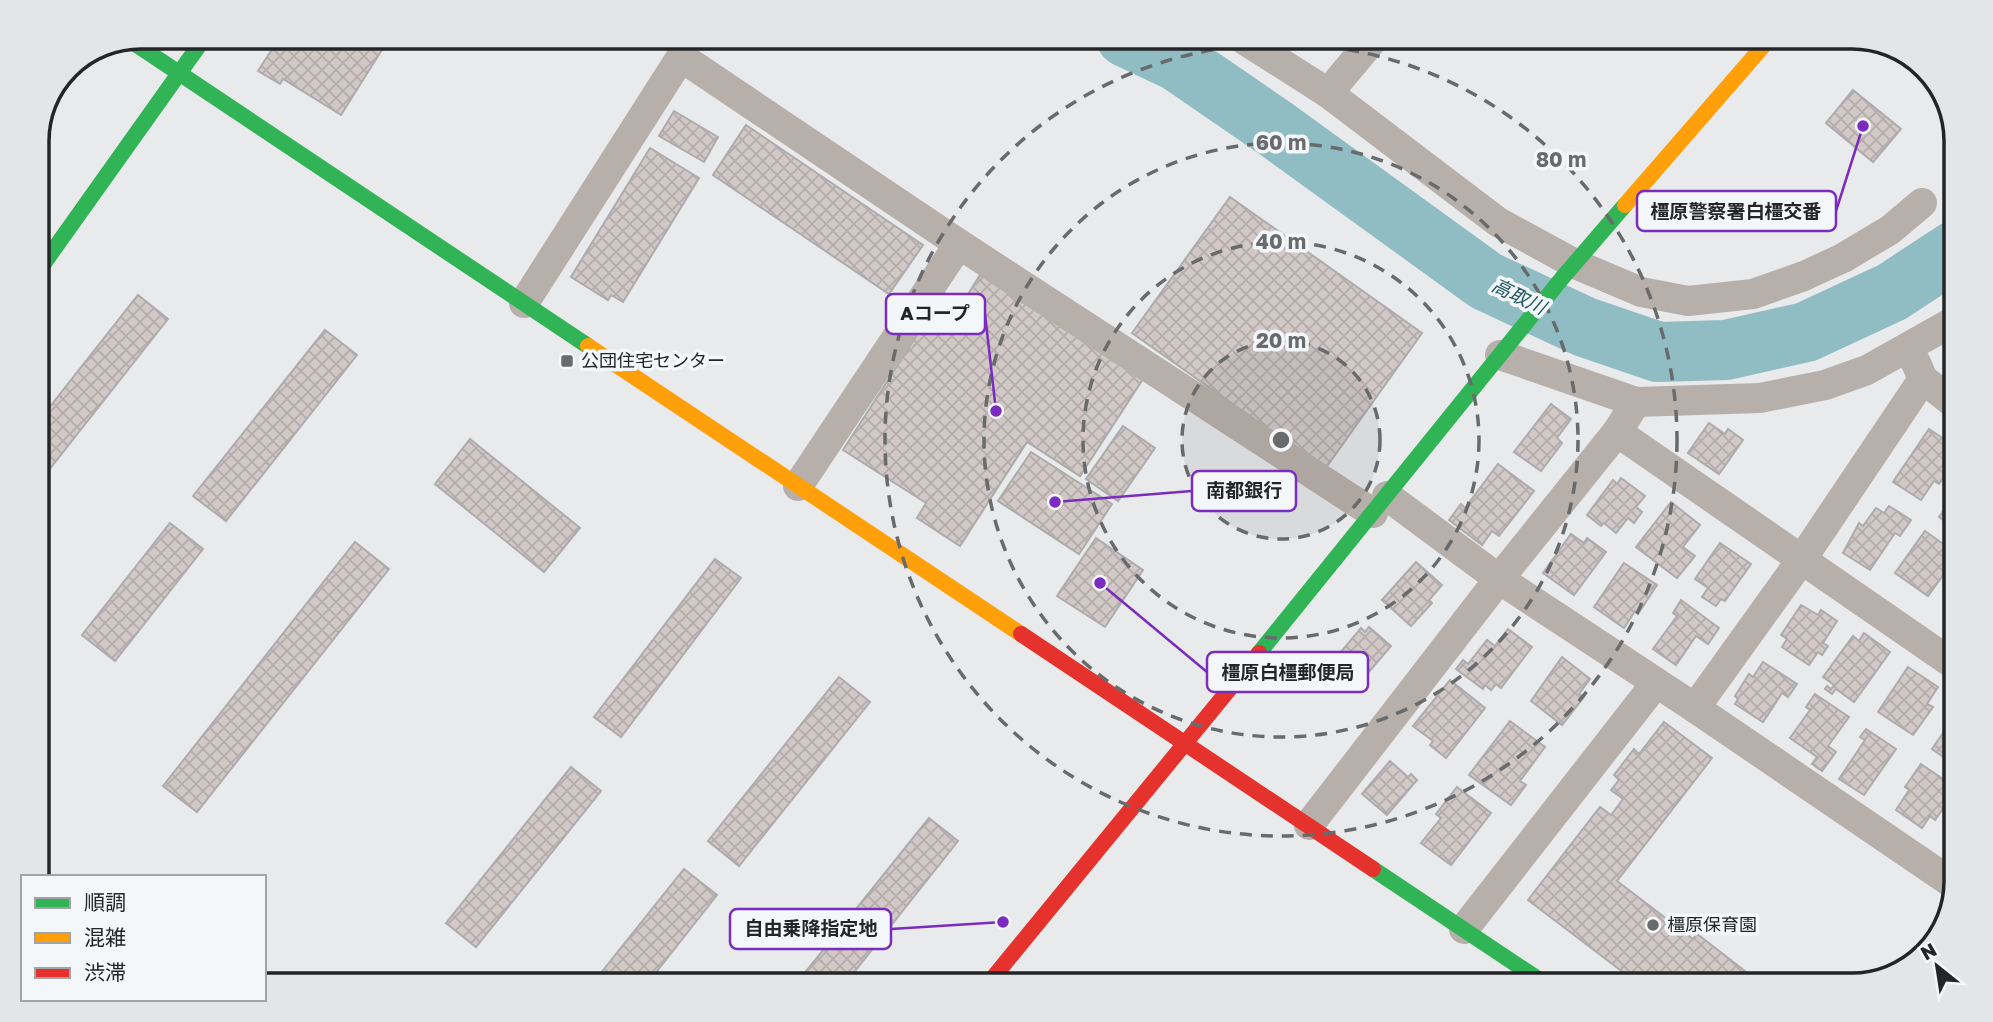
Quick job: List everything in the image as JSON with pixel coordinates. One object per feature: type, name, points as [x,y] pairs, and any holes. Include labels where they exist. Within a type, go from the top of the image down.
[{"type":"street","points":[[142,49],[1529,973]]},
{"type":"street","points":[[49,256],[196,49]]},
{"type":"street","points":[[1259,49],[1328,93],[1498,222],[1536,245],[1569,271],[1641,292],[1688,301],[1753,294],[1804,276],[1843,258],[1890,230],[1922,203]]},
{"type":"street","points":[[1328,93],[1365,49]]},
{"type":"street","points":[[997,973],[1569,271],[1761,49]]},
{"type":"street","points":[[524,303],[681,57],[960,244],[1499,579],[1944,878]]},
{"type":"street","points":[[798,486],[960,244]]},
{"type":"street","points":[[1506,348],[1636,402],[1760,398],[1825,385],[1867,370],[1944,327]]},
{"type":"street","points":[[1908,348],[1923,379],[1944,396]]},
{"type":"street","points":[[1695,708],[1801,559],[1923,379]]},
{"type":"street","points":[[1309,825],[1499,579],[1617,432],[1636,402]]},
{"type":"street","points":[[1617,432],[1944,658]]},
{"type":"street","points":[[1464,929],[1656,683]]},
{"type":"building","points":[[272,49],[382,49],[341,115],[283,79],[280,84],[258,71]]},
{"type":"building","points":[[1853,90],[1901,129],[1873,162],[1826,123]]},
{"type":"building","points":[[674,111],[718,137],[704,162],[659,136]]},
{"type":"building","points":[[746,125],[923,245],[889,294],[713,175]]},
{"type":"building","points":[[650,148],[699,178],[623,302],[611,295],[608,300],[571,277]]},
{"type":"building","points":[[1230,197],[1422,333],[1325,469],[1132,333]]},
{"type":"building","points":[[980,275],[1143,379],[1080,476],[1027,442],[960,546],[917,518],[926,503],[843,450],[944,293],[962,304]]},
{"type":"building","points":[[138,295],[168,319],[49,470],[49,408]]},
{"type":"building","points":[[325,330],[357,355],[226,521],[193,496]]},
{"type":"building","points":[[1551,404],[1571,419],[1557,438],[1562,443],[1541,471],[1514,452]]},
{"type":"building","points":[[1709,423],[1725,434],[1728,429],[1743,440],[1719,474],[1688,453]]},
{"type":"building","points":[[1123,426],[1155,448],[1118,501],[1086,479]]},
{"type":"building","points":[[1929,429],[1944,439],[1944,476],[1939,484],[1934,481],[1921,500],[1893,482]]},
{"type":"building","points":[[470,439],[580,528],[544,572],[435,484]]},
{"type":"building","points":[[1031,452],[1112,504],[1079,554],[998,501]]},
{"type":"building","points":[[1498,464],[1534,491],[1499,536],[1492,531],[1482,545],[1449,520],[1461,504],[1465,508]]},
{"type":"building","points":[[1621,478],[1645,496],[1636,507],[1642,512],[1634,523],[1628,518],[1616,533],[1604,523],[1601,526],[1587,515],[1613,480],[1617,484]]},
{"type":"building","points":[[1671,502],[1700,525],[1683,547],[1695,556],[1677,578],[1636,547]]},
{"type":"building","points":[[1889,506],[1911,520],[1900,536],[1895,533],[1870,570],[1843,553],[1859,523],[1863,526],[1876,508],[1884,513]]},
{"type":"building","points":[[170,523],[203,549],[115,661],[82,635]]},
{"type":"building","points":[[1925,531],[1944,544],[1944,574],[1928,596],[1895,573]]},
{"type":"building","points":[[1571,534],[1584,543],[1587,538],[1606,552],[1574,595],[1543,573]]},
{"type":"building","points":[[1096,538],[1143,570],[1105,627],[1057,596]]},
{"type":"building","points":[[355,542],[389,569],[197,812],[163,786]]},
{"type":"building","points":[[1720,543],[1751,564],[1725,601],[1721,599],[1716,606],[1702,597],[1708,588],[1695,579]]},
{"type":"building","points":[[715,559],[741,578],[621,737],[594,717]]},
{"type":"building","points":[[1416,562],[1442,585],[1429,600],[1432,603],[1411,626],[1382,600]]},
{"type":"building","points":[[1624,563],[1657,585],[1638,614],[1635,611],[1624,628],[1594,607]]},
{"type":"building","points":[[1681,600],[1719,628],[1708,644],[1696,636],[1676,665],[1653,649],[1677,616],[1673,613]]},
{"type":"building","points":[[1801,605],[1818,615],[1821,610],[1837,621],[1823,643],[1828,646],[1822,655],[1818,652],[1809,665],[1782,647],[1787,639],[1781,635]]},
{"type":"building","points":[[1369,627],[1391,646],[1355,688],[1334,669],[1339,663],[1335,659],[1361,628],[1365,632]]},
{"type":"building","points":[[1508,629],[1532,647],[1501,688],[1496,684],[1491,690],[1485,685],[1483,689],[1456,669],[1463,660],[1468,664],[1487,640],[1495,646]]},
{"type":"building","points":[[1864,633],[1890,652],[1854,702],[1836,689],[1832,694],[1825,689],[1827,686],[1831,689],[1834,685],[1823,677],[1853,636],[1859,641]]},
{"type":"building","points":[[1562,657],[1590,679],[1579,694],[1584,697],[1562,725],[1531,701]]},
{"type":"building","points":[[1763,662],[1797,684],[1788,697],[1782,693],[1763,722],[1735,704],[1738,699],[1735,696],[1749,674],[1753,677]]},
{"type":"building","points":[[1908,667],[1938,687],[1927,704],[1933,707],[1913,735],[1878,712]]},
{"type":"building","points":[[839,677],[870,702],[739,866],[708,841]]},
{"type":"building","points":[[1450,680],[1485,708],[1446,758],[1430,745],[1433,741],[1413,726]]},
{"type":"building","points":[[1815,694],[1849,717],[1828,746],[1836,752],[1822,771],[1812,764],[1817,757],[1790,738],[1810,710],[1806,707]]},
{"type":"building","points":[[1510,721],[1545,747],[1520,781],[1526,785],[1511,805],[1469,775]]},
{"type":"building","points":[[1664,722],[1712,758],[1617,881],[1693,939],[1697,934],[1747,973],[1624,973],[1528,900],[1600,807],[1611,815],[1623,799],[1611,790],[1619,780],[1614,775],[1634,749],[1639,754]]},
{"type":"building","points":[[1866,729],[1896,749],[1864,795],[1839,779],[1865,740],[1860,737]]},
{"type":"building","points":[[1944,732],[1944,758],[1932,749]]},
{"type":"building","points":[[1390,761],[1408,777],[1411,774],[1417,780],[1387,815],[1362,794]]},
{"type":"building","points":[[1921,764],[1944,780],[1944,807],[1935,820],[1930,816],[1922,828],[1896,810],[1909,790],[1905,787]]},
{"type":"building","points":[[571,767],[601,791],[476,947],[446,923]]},
{"type":"building","points":[[1457,787],[1491,813],[1451,865],[1421,843],[1441,818],[1436,814]]},
{"type":"building","points":[[929,818],[958,841],[854,973],[805,973]]},
{"type":"building","points":[[684,869],[717,895],[655,973],[601,973]]},
{"type":"waterway","name":"高取川","points":[[1152,49],[1177,61],[1276,129],[1486,281],[1585,327],[1658,352],[1726,350],[1806,332],[1892,292],[1944,258]]},
{"type":"traffic: fast","points":[[143,49],[588,346]]},
{"type":"traffic: fast","points":[[49,256],[196,49]]},
{"type":"traffic: fast","points":[[1259,653],[1563,277],[1625,205]]},
{"type":"traffic: fast","points":[[1373,869],[1529,973]]},
{"type":"traffic: slow","points":[[1625,205],[1761,49]]},
{"type":"traffic: slow","points":[[588,346],[1021,634]]},
{"type":"traffic: jam","points":[[1021,634],[1373,869]]},
{"type":"traffic: jam","points":[[997,973],[1259,653]]},
{"type":"place","name":"橿原警察署白橿交番","points":[[1863,126]]},
{"type":"place","name":"公団住宅センター","points":[[567,361]]},
{"type":"place","name":"Aコープ","points":[[996,411]]},
{"type":"place","name":"南都銀行","points":[[1055,502]]},
{"type":"place","name":"橿原白橿郵便局","points":[[1100,583]]},
{"type":"place","name":"自由乗降指定地","points":[[1003,922]]},
{"type":"place","name":"橿原保育園","points":[[1653,925]]}]
